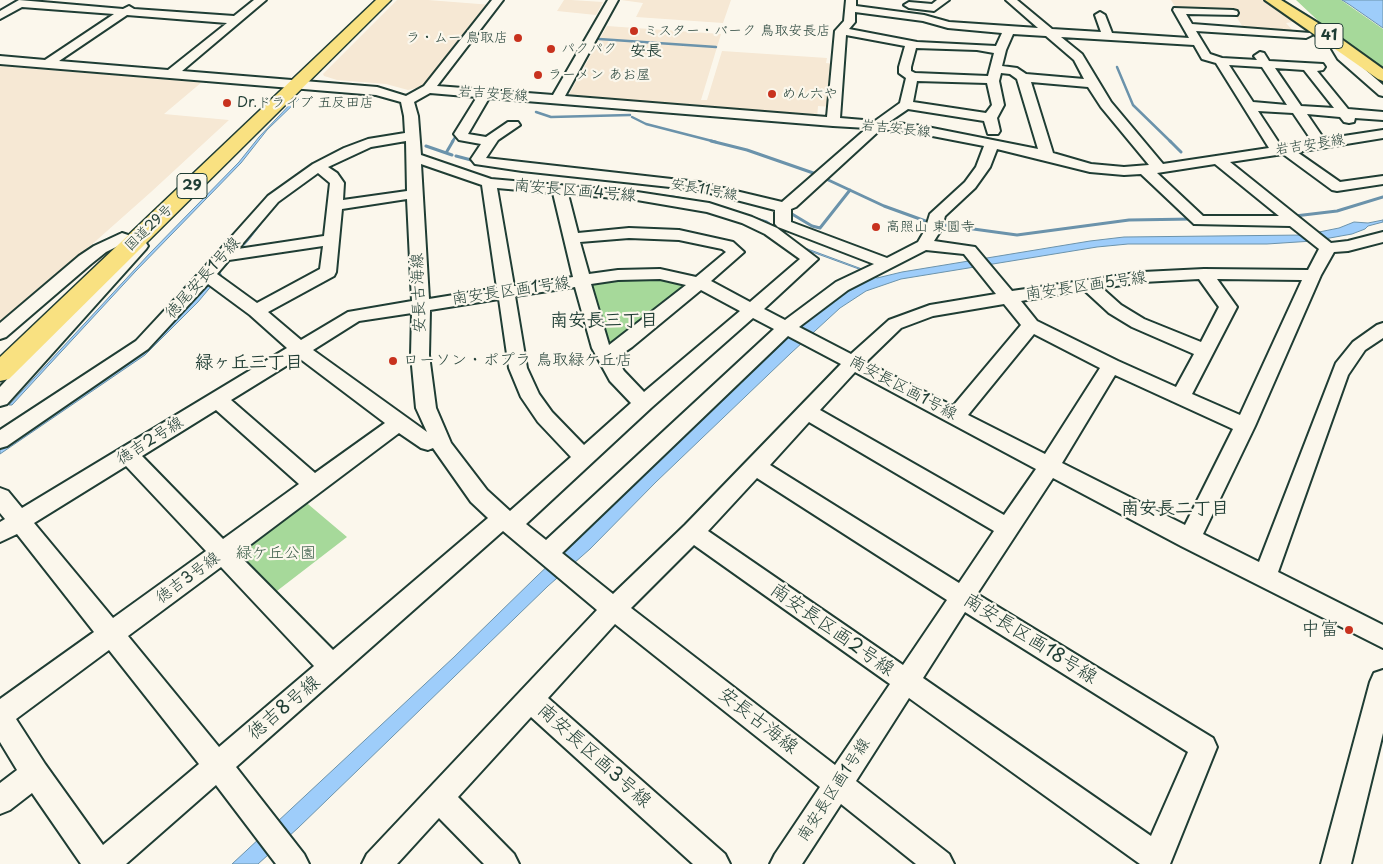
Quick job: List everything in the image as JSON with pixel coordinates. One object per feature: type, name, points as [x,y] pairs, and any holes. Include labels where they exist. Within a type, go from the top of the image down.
[{"type":"highway","name":"国道29号","points":[[0,372],[162,216],[372,0]]},
{"type":"highway","name":"国道29号","points":[[0,355],[122,238],[384,0]]},
{"type":"main road","name":"41","points":[[1272,0],[1344,47],[1383,76]]},
{"type":"street","points":[[47,64],[144,0]]},
{"type":"street","points":[[171,74],[261,0]]},
{"type":"street","points":[[0,60],[377,91],[406,100],[428,89],[498,0]]},
{"type":"street","points":[[557,99],[613,0]]},
{"type":"street","points":[[873,0],[934,8]]},
{"type":"street","points":[[924,18],[944,0]]},
{"type":"street","points":[[1011,0],[1078,56],[1092,83],[1152,169],[1199,221],[1296,220]]},
{"type":"street","points":[[0,16],[24,2],[237,20]]},
{"type":"street","points":[[833,122],[840,31],[849,22],[850,4],[924,18],[948,25],[1198,42]]},
{"type":"street","points":[[1233,13],[1178,10],[1207,58],[1220,61],[1265,64],[1309,60],[1362,137]]},
{"type":"street","points":[[1100,15],[1108,36]]},
{"type":"street","points":[[1189,27],[1306,34]]},
{"type":"street","points":[[550,555],[787,327],[842,286],[924,244],[933,230],[938,214],[970,185],[997,144],[990,118],[998,105],[994,74],[1000,50],[1009,30]]},
{"type":"street","points":[[840,31],[912,44],[1000,50]]},
{"type":"street","points":[[912,44],[905,73],[912,76],[994,74],[1013,71],[1023,77],[1073,83],[1092,83]]},
{"type":"street","points":[[1344,47],[1338,50],[1342,56],[1383,92]]},
{"type":"street","points":[[1255,50],[1320,143]]},
{"type":"street","points":[[1220,61],[1249,106],[1281,150],[1337,187],[1383,180]]},
{"type":"street","points":[[906,105],[912,76]]},
{"type":"street","points":[[1023,77],[1047,156]]},
{"type":"street","name":"岩吉安長線","points":[[428,89],[922,130],[997,144],[1097,169],[1152,169],[1383,134]]},
{"type":"street","points":[[486,94],[461,134],[464,137],[489,142]]},
{"type":"street","name":"安長古海線","points":[[406,100],[411,116],[414,157],[414,194],[421,305],[420,355],[426,408],[443,447],[478,496],[507,521],[614,609],[939,864]]},
{"type":"street","points":[[888,264],[777,227],[784,207],[791,204],[877,125],[906,105],[990,118]]},
{"type":"street","points":[[1249,106],[1383,116]]},
{"type":"street","points":[[488,183],[478,159],[493,137],[513,125]]},
{"type":"street","name":"徳尾安長1号線","points":[[0,440],[142,345],[207,275],[272,199],[318,166],[368,143],[412,136]]},
{"type":"street","points":[[414,157],[488,183]]},
{"type":"street","points":[[1218,160],[1296,220],[1328,248],[1348,246],[1383,237]]},
{"type":"street","name":"安長11号線","points":[[480,161],[708,188],[784,207]]},
{"type":"street","points":[[256,311],[328,272],[336,205],[336,183],[332,176],[318,166]]},
{"type":"street","name":"南安長区画4号線","points":[[488,183],[637,196],[685,203],[777,227],[810,259],[644,403],[584,458],[545,418],[523,382],[515,355],[488,183]]},
{"type":"street","points":[[560,190],[582,281],[601,348],[617,376],[644,403]]},
{"type":"street","points":[[336,205],[414,194]]},
{"type":"street","points":[[0,399],[130,258],[162,216]]},
{"type":"street","points":[[571,238],[629,233],[664,234],[709,240],[727,245],[736,252],[626,343],[606,356]]},
{"type":"street","points":[[0,333],[84,260],[100,249],[122,238]]},
{"type":"street","points":[[223,256],[332,240]]},
{"type":"street","points":[[924,244],[969,250],[1031,325],[1111,366],[1245,426]]},
{"type":"street","points":[[1189,539],[1245,426],[1313,275],[1328,248]]},
{"type":"street","name":"南安長区画1号線","points":[[298,348],[354,316],[506,291],[642,273],[676,276],[701,282],[1049,466],[785,864]]},
{"type":"street","points":[[1180,396],[1228,307],[1204,274]]},
{"type":"street","name":"南安長区画5号線","points":[[854,362],[894,324],[930,312],[1088,284],[1143,277],[1204,274],[1313,275]]},
{"type":"street","points":[[207,275],[256,311],[298,348],[407,422],[428,442]]},
{"type":"street","points":[[1088,284],[1115,309],[1138,323],[1205,351]]},
{"type":"street","points":[[956,417],[1031,325]]},
{"type":"street","points":[[1265,577],[1342,369],[1359,346],[1383,329]]},
{"type":"street","name":"徳吉2号線","points":[[0,533],[298,348]]},
{"type":"street","points":[[530,698],[614,609],[693,532],[854,362]]},
{"type":"street","points":[[1111,366],[1049,466],[1383,637]]},
{"type":"street","points":[[217,399],[315,486]]},
{"type":"street","points":[[807,412],[1008,528]]},
{"type":"street","name":"徳吉3号線","points":[[0,716],[111,633],[407,422]]},
{"type":"street","name":"徳吉8号線","points":[[104,864],[332,667],[128,455]]},
{"type":"street","points":[[332,667],[584,458]]},
{"type":"street","name":"南安長区画18号線","points":[[755,466],[963,598],[1204,747],[1156,861]]},
{"type":"street","points":[[0,496],[218,765],[294,864]]},
{"type":"street","name":"南安長区画2号線","points":[[693,532],[1156,861]]},
{"type":"street","points":[[1336,864],[1383,682]]},
{"type":"street","name":"南安長区画3号線","points":[[377,864],[530,698],[715,864]]},
{"type":"street","points":[[0,716],[35,774],[99,864]]},
{"type":"street","points":[[0,800],[35,774]]},
{"type":"street","points":[[439,796],[504,864]]},
{"type":"shaded area","points":[[397,0],[428,0],[492,5],[425,86],[408,90],[386,84],[337,80],[324,76],[323,74]]},
{"type":"shaded area","points":[[564,0],[603,2],[596,15],[557,11]]},
{"type":"shaded area","points":[[621,0],[731,0],[723,23],[636,17],[643,3]]},
{"type":"shaded area","points":[[1171,0],[1264,0],[1299,21],[1286,23],[1295,33],[1245,30],[1233,12],[1176,8]]},
{"type":"shaded area","points":[[607,26],[721,34],[701,100],[707,100],[722,51],[827,58],[826,63],[836,64],[832,107],[818,106],[817,119],[567,98]]},
{"type":"shaded area","points":[[0,66],[202,82],[164,114],[229,120],[0,326]]},
{"type":"green space","points":[[1296,0],[1341,0],[1383,29],[1383,74],[1327,29]]},
{"type":"green space","points":[[643,278],[683,284],[687,289],[607,348],[589,287],[595,282]]},
{"type":"green space","name":"緑ケ丘公園","points":[[302,499],[347,537],[273,594],[234,554]]},
{"type":"water","points":[[1342,0],[1383,0],[1383,28],[1350,5]]},
{"type":"water","points":[[296,98],[299,99],[267,130],[241,163],[135,272],[12,405],[9,405],[150,253],[239,162],[259,137]]},
{"type":"water","points":[[423,156],[490,179],[673,196],[700,201],[767,221],[805,248],[870,272],[804,249],[766,223],[698,202],[644,194],[490,180]]},
{"type":"water","points":[[318,172],[275,206],[248,241],[220,272],[223,279],[218,278],[198,302],[145,355],[0,454],[0,445],[137,352],[231,258],[273,205],[297,185]]},
{"type":"water","points":[[1383,220],[1383,222],[1368,226],[1352,234],[1313,241],[1267,244],[1128,244],[1097,247],[901,279],[866,291],[840,308],[791,353],[656,482],[590,549],[548,586],[298,828],[258,864],[232,864],[454,657],[787,339],[821,308],[839,295],[874,278],[872,275],[877,278],[902,272],[1124,237],[1304,235],[1339,228],[1354,222],[1368,223]]},
{"type":"waterway","points":[[599,39],[716,47]]},
{"type":"waterway","points":[[1117,67],[1133,105],[1171,142]]},
{"type":"waterway","points":[[536,112],[551,117],[630,115]]},
{"type":"waterway","points":[[632,117],[646,124],[716,142]]},
{"type":"waterway","points":[[452,142],[456,136]]},
{"type":"waterway","points":[[446,153],[453,141]]},
{"type":"waterway","points":[[711,141],[747,150],[819,175]]},
{"type":"waterway","points":[[1171,142],[1181,152]]},
{"type":"waterway","points":[[426,146],[446,153]]},
{"type":"waterway","points":[[446,153],[452,155]]},
{"type":"waterway","points":[[456,156],[475,161]]},
{"type":"waterway","points":[[824,178],[850,190]]},
{"type":"waterway","points":[[787,211],[812,226],[820,228],[850,190]]},
{"type":"waterway","points":[[850,190],[884,206],[931,223]]},
{"type":"waterway","points":[[1295,216],[1337,211],[1383,197]]},
{"type":"waterway","points":[[937,224],[1017,235],[1129,220],[1193,219]]},
{"type":"place","name":"ミスター・バーク 鳥取安長店","points":[[634,31]]},
{"type":"place","name":"ラ・ムー 鳥取店","points":[[518,38]]},
{"type":"place","name":"パクパク","points":[[551,49]]},
{"type":"place","name":"ラーメン あお屋","points":[[538,75]]},
{"type":"place","name":"めん六や","points":[[772,94]]},
{"type":"place","name":"Dr.ドライブ 五反田店","points":[[227,103]]},
{"type":"place","name":"高照山 東圓寺","points":[[876,227]]},
{"type":"place","name":"ローソン・ポプラ 鳥取緑ケ丘店","points":[[393,361]]},
{"type":"place","name":"中富","points":[[1349,630]]},
{"type":"district","name":"安長","points":[[646,52]]},
{"type":"district","name":"南安長三丁目","points":[[604,321]]},
{"type":"district","name":"緑ヶ丘三丁目","points":[[249,363]]},
{"type":"district","name":"南安長二丁目","points":[[1175,509]]}]
